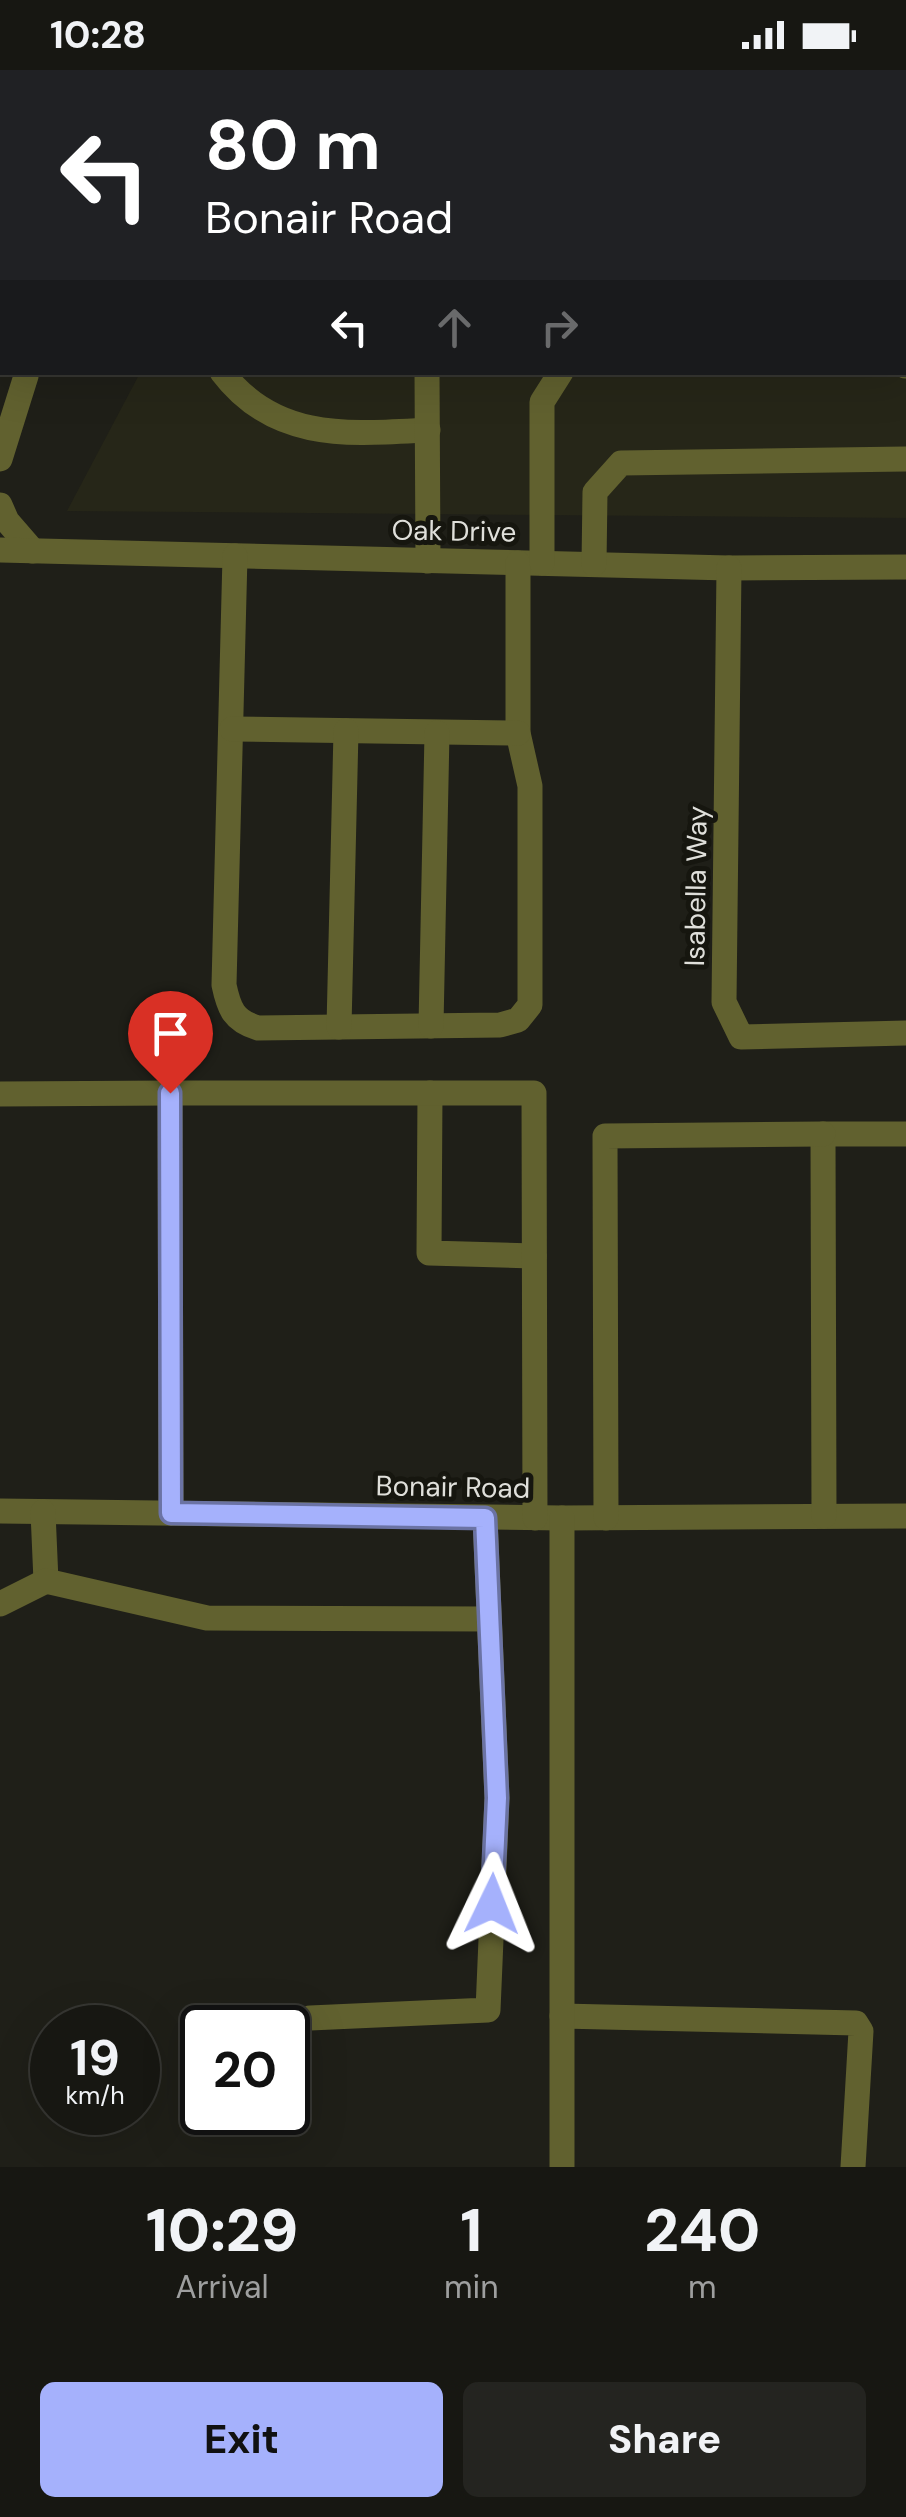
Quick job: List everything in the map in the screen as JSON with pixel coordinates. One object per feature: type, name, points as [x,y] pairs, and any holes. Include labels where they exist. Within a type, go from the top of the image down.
[{"type":"street","points":[[0,413],[26,375]]},
{"type":"street","points":[[0,459],[27,375]]},
{"type":"street","points":[[224,375],[239,394],[311,430],[428,430]]},
{"type":"street","points":[[427,375],[428,560]]},
{"type":"street","points":[[235,556],[224,986],[228,1006],[240,1022],[258,1028],[500,1025],[518,1020],[530,1005],[530,786],[518,734],[542,402],[560,375]]},
{"type":"street","points":[[594,564],[595,492],[621,463],[906,458]]},
{"type":"street","points":[[0,506],[7,521],[33,551]]},
{"type":"street","name":"Oak Drive","points":[[0,550],[729,568],[906,567]]},
{"type":"street","name":"Isabella Way","points":[[729,568],[724,1002],[741,1037],[906,1033]]},
{"type":"street","points":[[232,730],[518,734]]},
{"type":"street","points":[[340,1027],[346,731]]},
{"type":"street","points":[[431,1026],[437,732]]},
{"type":"street","points":[[170,1093],[171,1513]]},
{"type":"street","points":[[430,1093],[429,1253],[534,1256]]},
{"type":"street","points":[[0,1094],[534,1093],[535,1518]]},
{"type":"street","points":[[823,1134],[824,1516]]},
{"type":"street","points":[[606,1518],[605,1136],[906,1134]]},
{"type":"street","name":"Bonair Road","points":[[0,1512],[485,1518],[906,1516]]},
{"type":"street","points":[[43,1512],[46,1581]]},
{"type":"street","points":[[310,2018],[488,2010],[497,1798],[485,1518]]},
{"type":"street","points":[[562,1518],[562,2167]]},
{"type":"street","points":[[0,1604],[46,1581],[207,1618],[488,1619]]},
{"type":"street","points":[[562,2016],[856,2023],[861,2031],[853,2167]]},
{"type":"shaded area","points":[[139,375],[906,375],[906,518],[67,511]]},
{"type":"route","points":[[170,1093],[171,1513],[485,1518],[497,1798],[492,1904]]}]
